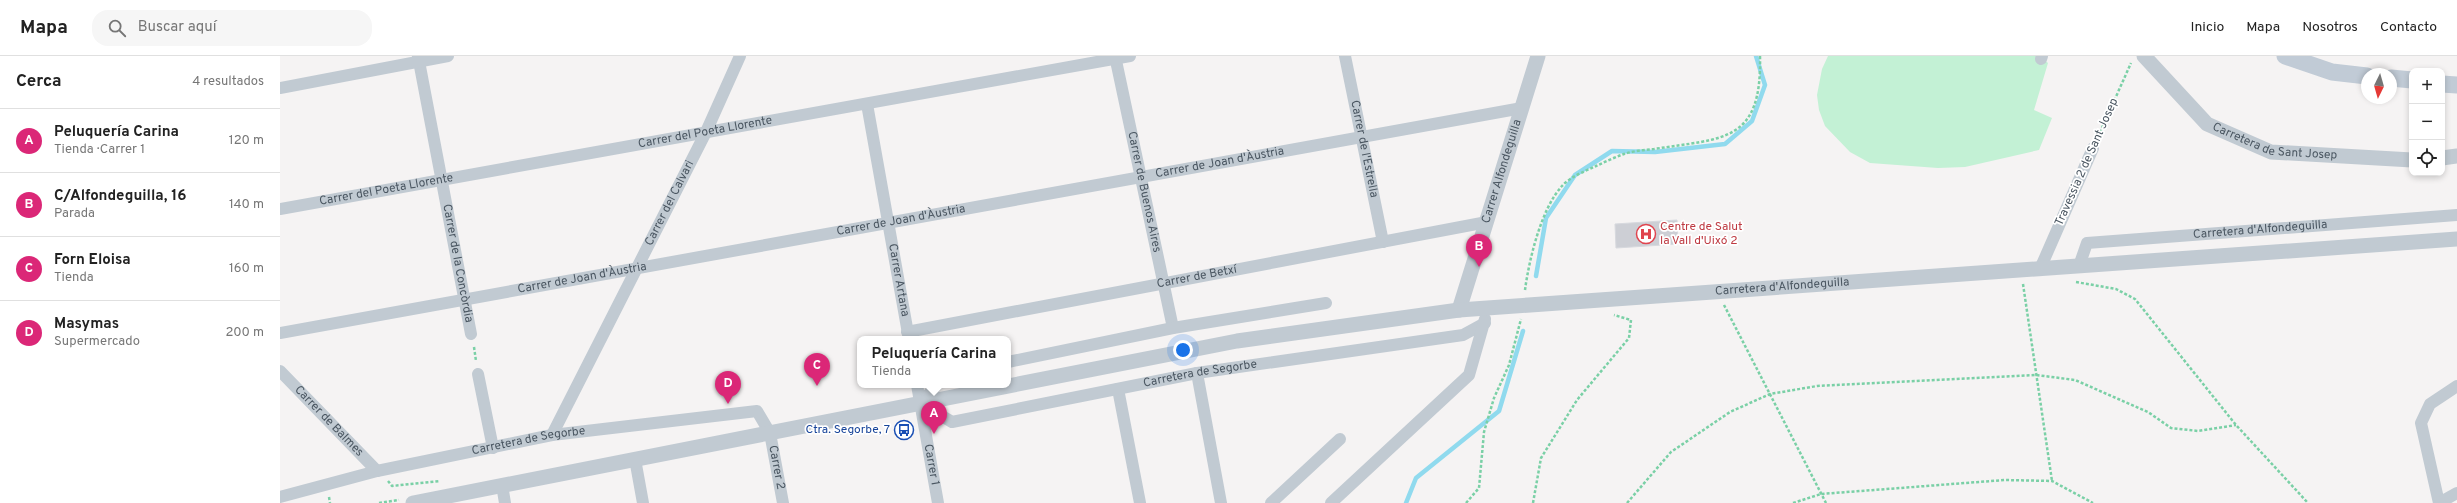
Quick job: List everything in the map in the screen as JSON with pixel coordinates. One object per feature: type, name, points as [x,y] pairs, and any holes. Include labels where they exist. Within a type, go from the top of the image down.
[{"type":"main road","points":[[2285,56],[2332,72],[2361,75]]},
{"type":"main road","points":[[2397,79],[2409,80]]},
{"type":"main road","points":[[2445,84],[2457,85]]},
{"type":"street","points":[[280,88],[419,59],[448,56]]},
{"type":"street","name":"Carrer del Calvari","points":[[552,435],[706,132],[740,56]]},
{"type":"street","name":"Carrer del Poeta Llorente","points":[[280,209],[867,104],[1115,57],[1130,56]]},
{"type":"street","name":"Carrer de l'Estrella","points":[[1345,56],[1360,138],[1383,242]]},
{"type":"street","name":"Carrer Alfondeguilla","points":[[1459,310],[1538,56]]},
{"type":"street","name":"Carrer de Buenos Aires","points":[[1115,57],[1173,328]]},
{"type":"street","name":"Carretera de Sant Josep","points":[[2138,58],[2207,124],[2271,152],[2409,160]]},
{"type":"street","name":"Carrer de la Concòrdia","points":[[419,59],[472,334]]},
{"type":"street","name":"Carrer Artana","points":[[867,104],[908,336]]},
{"type":"street","name":"Carrer de Joan d'Àustria","points":[[280,332],[1141,179],[1522,108]]},
{"type":"street","name":"Travessia 2 de Sant Josep","points":[[2040,269],[2093,148]]},
{"type":"street","points":[[2445,158],[2457,156]]},
{"type":"street","name":"Carretera d'Alfondeguilla","points":[[2079,266],[2087,243],[2457,215]]},
{"type":"street","name":"Carrer de Betxí","points":[[908,336],[1163,284],[1486,222]]},
{"type":"street","name":"Carretera d'Alfondeguilla","points":[[1485,307],[2457,239]]},
{"type":"street","points":[[1011,361],[1173,328],[1326,303]]},
{"type":"street","points":[[1331,503],[1469,374],[1485,322],[1485,307]]},
{"type":"street","name":"Carretera de Segorbe","points":[[1011,385],[1237,341],[1485,307]]},
{"type":"street","name":"Carretera de Segorbe","points":[[920,403],[952,422],[1197,373],[1463,334],[1485,322]]},
{"type":"street","name":"Carrer de Balmes","points":[[280,371],[382,470]]},
{"type":"street","points":[[1197,373],[1221,503]]},
{"type":"street","points":[[478,374],[493,448]]},
{"type":"street","points":[[2457,386],[2430,404],[2421,423],[2439,503],[2457,493]]},
{"type":"street","points":[[918,388],[920,403]]},
{"type":"street","points":[[920,403],[934,388]]},
{"type":"street","name":"Carretera de Segorbe","points":[[413,503],[997,388]]},
{"type":"street","points":[[1118,389],[1140,503]]},
{"type":"street","name":"Carrer 1","points":[[920,403],[938,503]]},
{"type":"street","name":"Carretera de Segorbe","points":[[280,497],[382,470],[552,435],[757,411],[770,433]]},
{"type":"street","name":"Carrer 2","points":[[770,433],[783,503]]},
{"type":"street","points":[[1272,503],[1340,439]]},
{"type":"street","points":[[635,459],[644,503]]},
{"type":"street","points":[[502,485],[505,503]]},
{"type":"path","points":[[1524,298],[1527,276],[1546,211],[1563,185],[1583,172],[1625,154],[1708,142],[1730,136],[1753,110],[1760,84],[1760,56]]},
{"type":"path","name":"Travessia 2 de Sant Josep","points":[[2093,148],[2138,58]]},
{"type":"path","points":[[2021,270],[2052,481]]},
{"type":"path","points":[[2074,281],[2116,289],[2135,299],[2236,425],[2308,503]]},
{"type":"path","points":[[1716,290],[1826,503]]},
{"type":"path","points":[[1466,503],[1479,488],[1484,432],[1494,398],[1509,365],[1520,330],[1522,314]]},
{"type":"path","points":[[1533,503],[1541,458],[1577,400],[1630,338],[1631,320],[1612,314]]},
{"type":"path","name":"Carrer de la Concòrdia","points":[[472,334],[478,374]]},
{"type":"path","points":[[1627,503],[1671,452],[1730,412],[1770,394],[1818,386],[2036,375],[2075,380],[2148,412],[2171,428],[2198,431],[2236,425]]},
{"type":"path","points":[[382,470],[388,482],[392,486],[446,480]]},
{"type":"path","points":[[1793,503],[1821,494],[2005,480],[2052,481],[2093,503]]},
{"type":"green space","points":[[1828,56],[2040,56],[2048,63],[2034,110],[2052,118],[2039,150],[1965,167],[1938,168],[1870,163],[1850,152],[1825,126],[1819,110],[1817,95],[1822,69]]},
{"type":"building","name":"Centre de Salut la Vall d'Uixó 2","points":[[1677,220],[1678,244],[1616,248],[1615,224]]},
{"type":"waterway","points":[[1536,276],[1546,218],[1575,175],[1612,151],[1655,152],[1725,144],[1752,121],[1765,85],[1756,56]]},
{"type":"waterway","points":[[1406,503],[1416,478],[1499,411],[1523,331]]},
{"type":"place","name":"Centre de Salut la Vall d'Uixó 2","points":[[1646,234]]},
{"type":"place","name":"C/Alfondeguilla, 16","points":[[1479,267]]},
{"type":"place","name":"Forn Eloisa","points":[[817,386]]},
{"type":"place","name":"Masymas","points":[[728,404]]},
{"type":"place","name":"Ctra. Segorbe, 7","points":[[904,430]]},
{"type":"place","name":"Peluquería Carina","points":[[934,434]]}]
